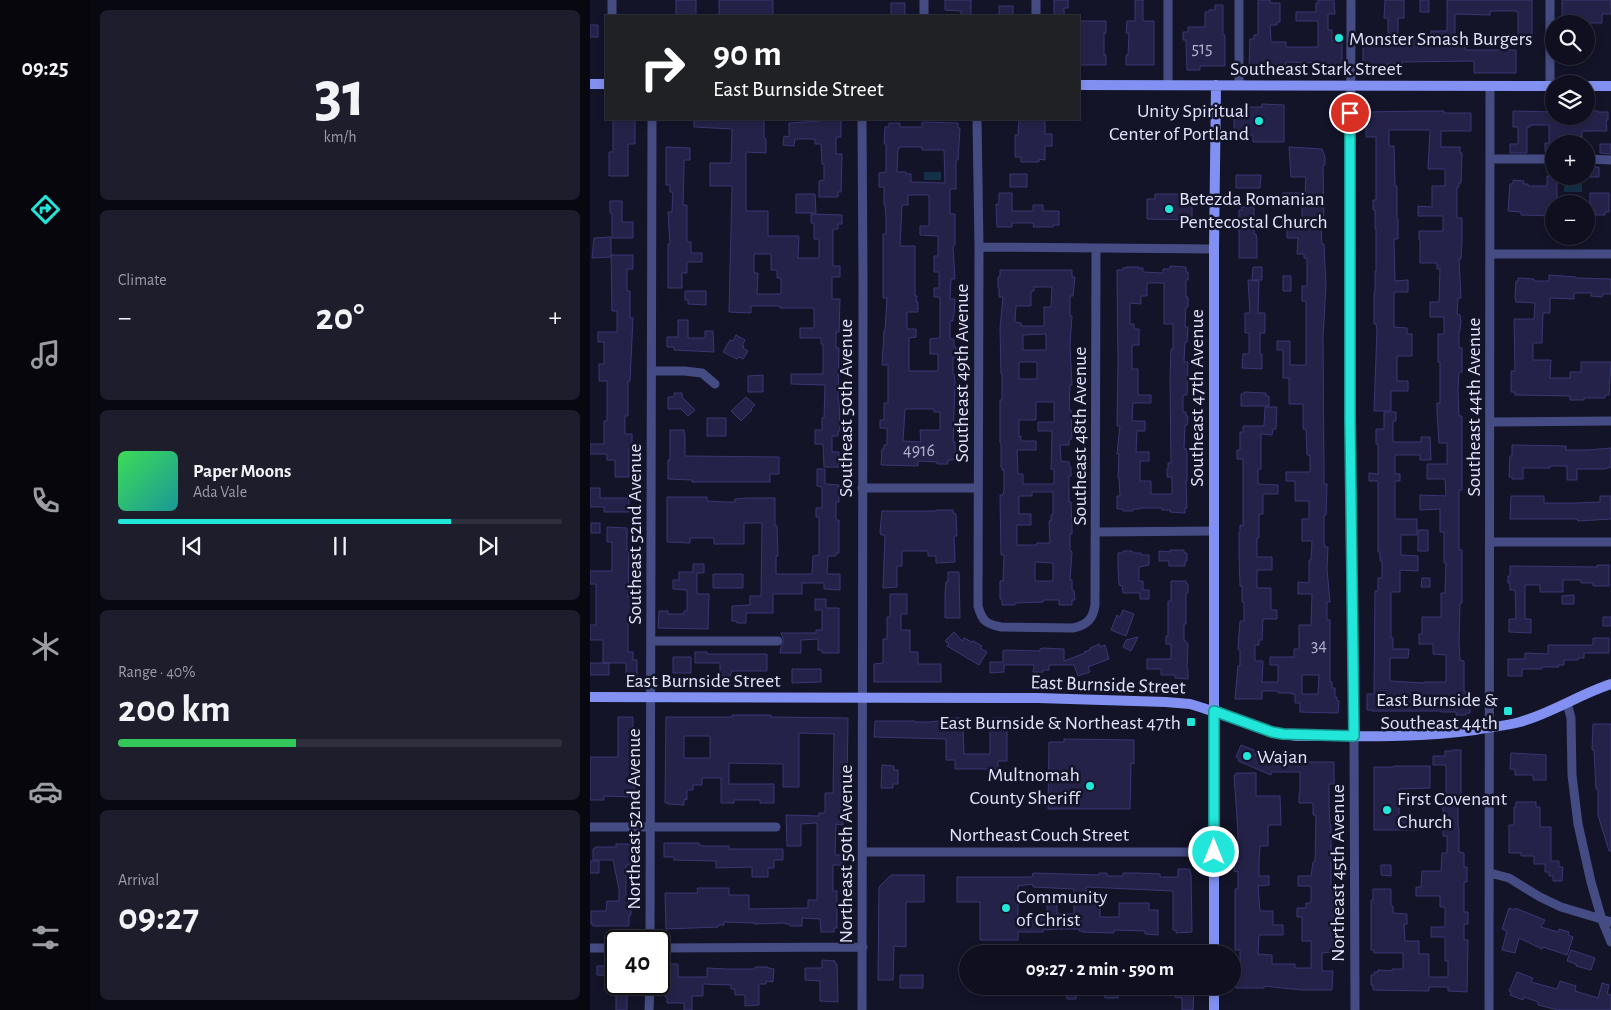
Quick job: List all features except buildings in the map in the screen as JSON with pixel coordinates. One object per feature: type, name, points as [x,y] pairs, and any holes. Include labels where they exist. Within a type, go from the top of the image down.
[{"type":"street","points":[[612,0],[612,15]]},
{"type":"street","points":[[924,0],[924,15]]},
{"type":"street","points":[[1036,0],[1036,15]]},
{"type":"street","points":[[1168,0],[1168,85]]},
{"type":"street","points":[[1239,0],[1239,85]]},
{"type":"street","name":"Northeast 45th Avenue","points":[[1351,0],[1350,420],[1355,1010]]},
{"type":"street","points":[[1550,0],[1552,75]]},
{"type":"street","points":[[590,84],[605,84]]},
{"type":"street","name":"Southeast Stark Street","points":[[1080,85],[1545,86]]},
{"type":"street","name":"Southeast 47th Avenue","points":[[1214,945],[1214,249],[1216,85]]},
{"type":"street","name":"Southeast 44th Avenue","points":[[1489,1010],[1490,86]]},
{"type":"street","points":[[1595,86],[1611,86]]},
{"type":"street","name":"Southeast 52nd Avenue","points":[[650,697],[652,120]]},
{"type":"street","name":"Southeast 50th Avenue","points":[[862,120],[862,698]]},
{"type":"street","name":"Southeast 49th Avenue","points":[[977,120],[979,247],[978,606],[980,614],[989,624],[1000,627],[1074,628],[1088,622]]},
{"type":"street","points":[[1490,159],[1545,159]]},
{"type":"street","points":[[1595,160],[1611,160]]},
{"type":"street","points":[[979,247],[1214,249]]},
{"type":"street","name":"Southeast 48th Avenue","points":[[1088,622],[1094,615],[1095,605],[1096,248]]},
{"type":"street","points":[[1490,254],[1611,254]]},
{"type":"street","points":[[652,371],[702,373],[715,384]]},
{"type":"street","points":[[1490,422],[1611,421]]},
{"type":"street","points":[[862,488],[978,488]]},
{"type":"street","points":[[1096,532],[1214,531]]},
{"type":"street","points":[[1490,542],[1611,542]]},
{"type":"street","points":[[651,641],[778,641]]},
{"type":"street","name":"East Burnside Street","points":[[590,697],[1051,698],[1166,702],[1190,704],[1283,734],[1354,736],[1434,735],[1490,728],[1533,718],[1611,684]]},
{"type":"street","name":"Northeast 52nd Avenue","points":[[650,697],[650,930]]},
{"type":"street","name":"Northeast 50th Avenue","points":[[862,698],[864,852],[862,1010]]},
{"type":"street","points":[[1567,703],[1571,718],[1572,775],[1578,824],[1611,942]]},
{"type":"street","points":[[590,827],[776,827]]},
{"type":"street","name":"Northeast Couch Street","points":[[864,852],[1214,852]]},
{"type":"street","points":[[1490,873],[1509,878],[1561,907],[1606,921]]},
{"type":"street","points":[[670,948],[863,947]]},
{"type":"street","points":[[590,948],[605,948]]},
{"type":"street","points":[[650,995],[650,1010]]},
{"type":"street","points":[[1214,995],[1214,1010]]},
{"type":"water","points":[[924,172],[941,172],[941,180],[924,180]]},
{"type":"water","points":[[1564,185],[1582,185],[1582,192],[1564,192]]},
{"type":"place","name":"Monster Smash Burgers","points":[[1339,38]]},
{"type":"place","name":"Unity Spiritual Center of Portland","points":[[1259,121]]},
{"type":"place","name":"Betezda Romanian Pentecostal Church","points":[[1169,209]]},
{"type":"place","name":"East Burnside & Southeast 44th","points":[[1508,711]]},
{"type":"place","name":"East Burnside & Northeast 47th","points":[[1191,722]]},
{"type":"place","name":"Wajan","points":[[1247,756]]},
{"type":"place","name":"Multnomah County Sheriff","points":[[1090,786]]},
{"type":"place","name":"First Covenant Church","points":[[1387,810]]},
{"type":"place","name":"Community of Christ","points":[[1006,908]]},
{"type":"route","points":[[1214,852],[1214,711],[1272,732],[1283,734],[1297,736],[1354,736],[1350,420],[1350,113]]}]
